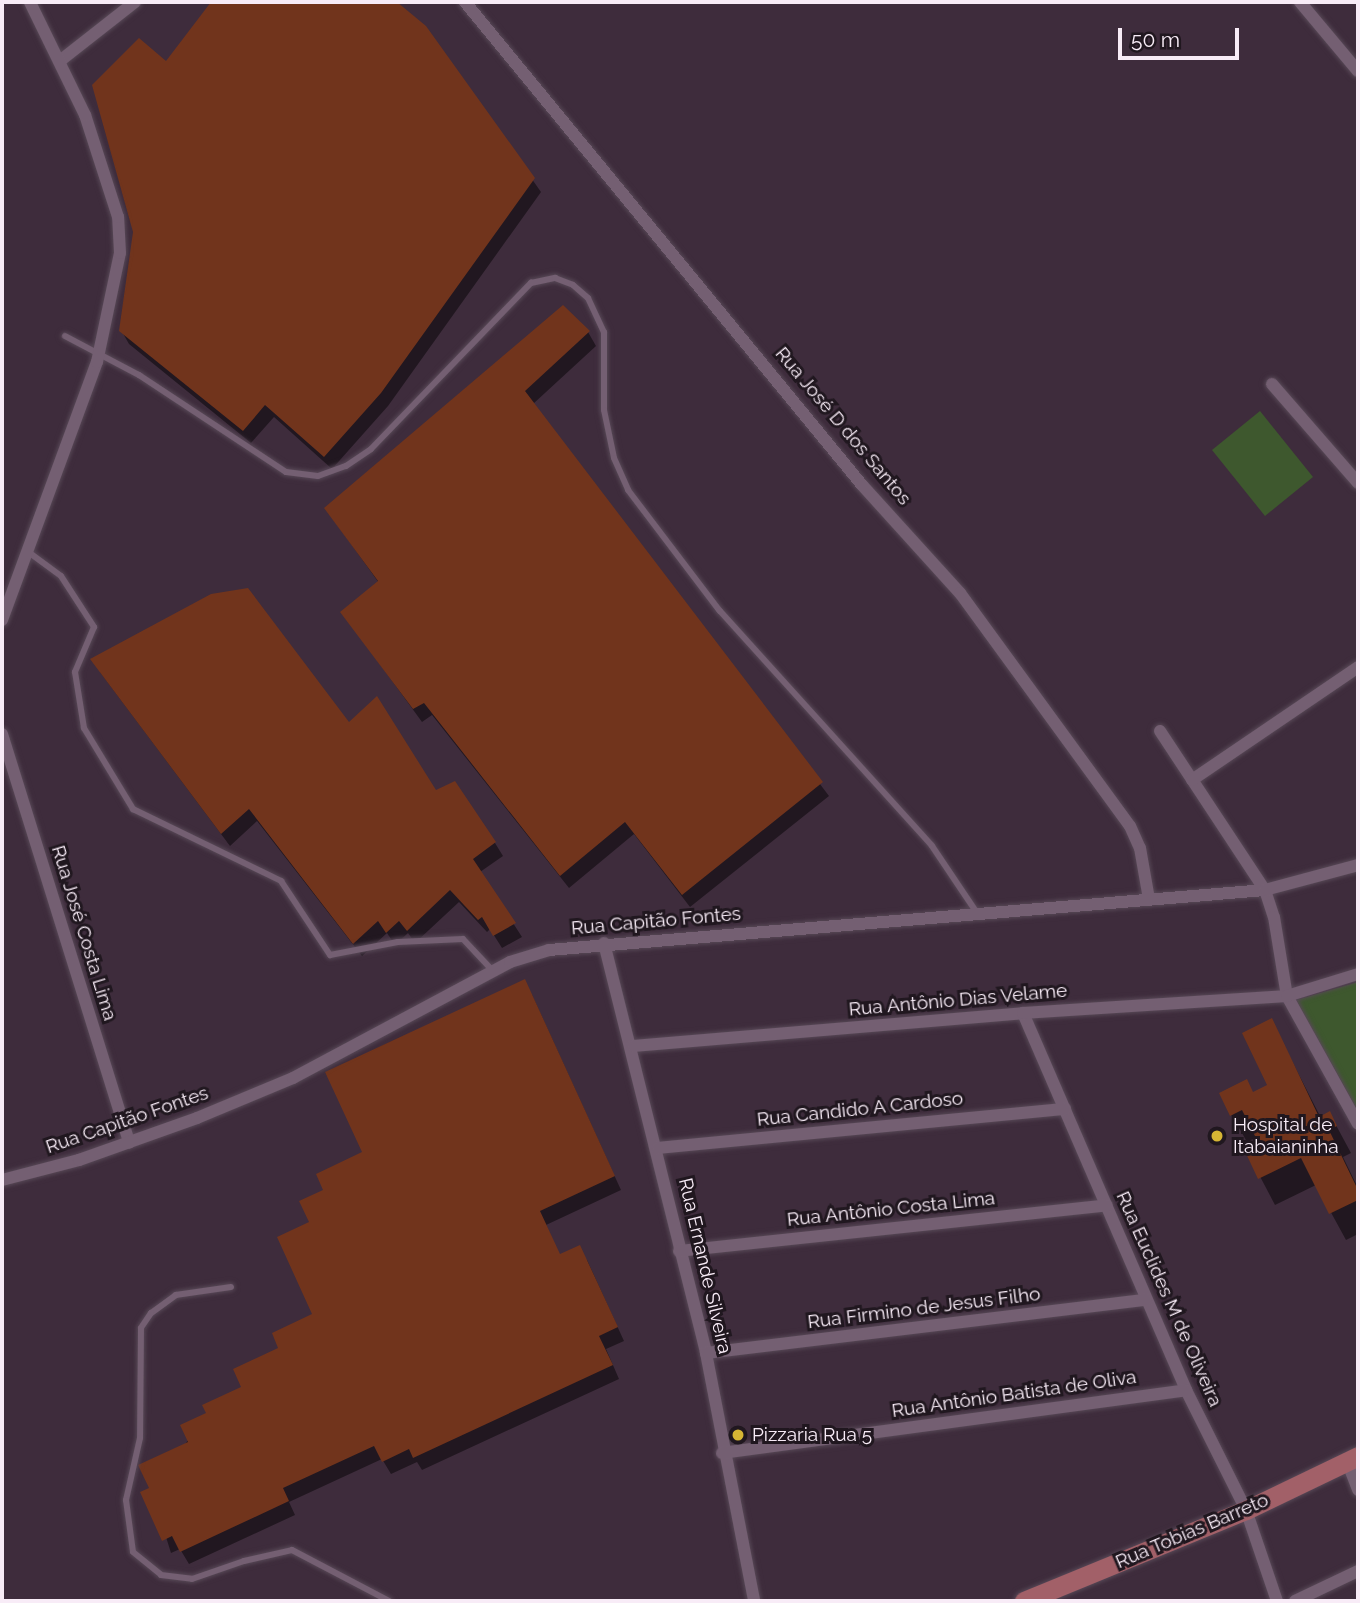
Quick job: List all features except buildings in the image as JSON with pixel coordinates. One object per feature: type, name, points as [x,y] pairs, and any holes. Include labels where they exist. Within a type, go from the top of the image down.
[{"type":"main road","name":"Rua Tobias Barreto","points":[[1026,1601],[1246,1510],[1352,1458]]},
{"type":"street","points":[[2,620],[99,352],[118,266],[118,217],[85,115],[61,60],[30,2]]},
{"type":"street","points":[[61,60],[135,2]]},
{"type":"street","name":"Rua José D dos Santos","points":[[465,2],[862,485],[960,593],[1130,826],[1140,848],[1149,899]]},
{"type":"street","points":[[1300,2],[1358,71]]},
{"type":"street","points":[[1272,384],[1358,483]]},
{"type":"street","points":[[1192,780],[1358,667]]},
{"type":"street","points":[[1160,731],[1265,890],[1274,917],[1287,996],[1358,1124]]},
{"type":"street","name":"Rua José Costa Lima","points":[[2,734],[129,1143]]},
{"type":"street","name":"Rua Capitão Fontes","points":[[2,1180],[129,1143],[293,1078],[492,970],[549,950],[604,943],[1265,890],[1358,865]]},
{"type":"street","name":"Rua Ernande Silveira","points":[[604,943],[633,1046],[679,1251],[706,1353],[722,1452],[754,1601]]},
{"type":"street","name":"Rua Antônio Dias Velame","points":[[633,1046],[1023,1013],[1287,996],[1358,974]]},
{"type":"street","name":"Rua Euclides M de Oliveira","points":[[1023,1013],[1186,1390],[1246,1510],[1277,1601]]},
{"type":"street","name":"Rua Candido A Cardoso","points":[[658,1148],[1065,1109]]},
{"type":"street","name":"Rua Antônio Costa Lima","points":[[679,1251],[1107,1205]]},
{"type":"street","name":"Rua Firmino de Jesus Filho","points":[[706,1353],[1146,1300]]},
{"type":"street","name":"Rua Antônio Batista de Oliva","points":[[722,1452],[1186,1390]]},
{"type":"street","points":[[1352,1458],[1358,1490]]},
{"type":"street","points":[[1295,1601],[1358,1570]]},
{"type":"lane","points":[[65,336],[99,352],[286,472],[318,476],[346,466],[371,449],[531,283],[555,278],[573,285],[588,298],[604,332],[604,410],[614,458],[628,490],[720,611],[928,840],[978,915]]},
{"type":"lane","points":[[27,551],[61,576],[94,628],[75,672],[83,728],[133,809],[281,881],[330,955],[398,942],[463,939],[492,970]]},
{"type":"lane","points":[[231,1287],[176,1296],[151,1312],[141,1328],[140,1438],[126,1500],[132,1552],[161,1575],[192,1579],[292,1550],[389,1601]]},
{"type":"green space","points":[[1260,411],[1313,477],[1265,516],[1212,450]]},
{"type":"green space","points":[[1358,982],[1358,1111],[1296,1000]]},
{"type":"place","name":"Hospital de Itabaianinha","points":[[1217,1136]]},
{"type":"place","name":"Pizzaria Rua 5","points":[[738,1435]]}]
